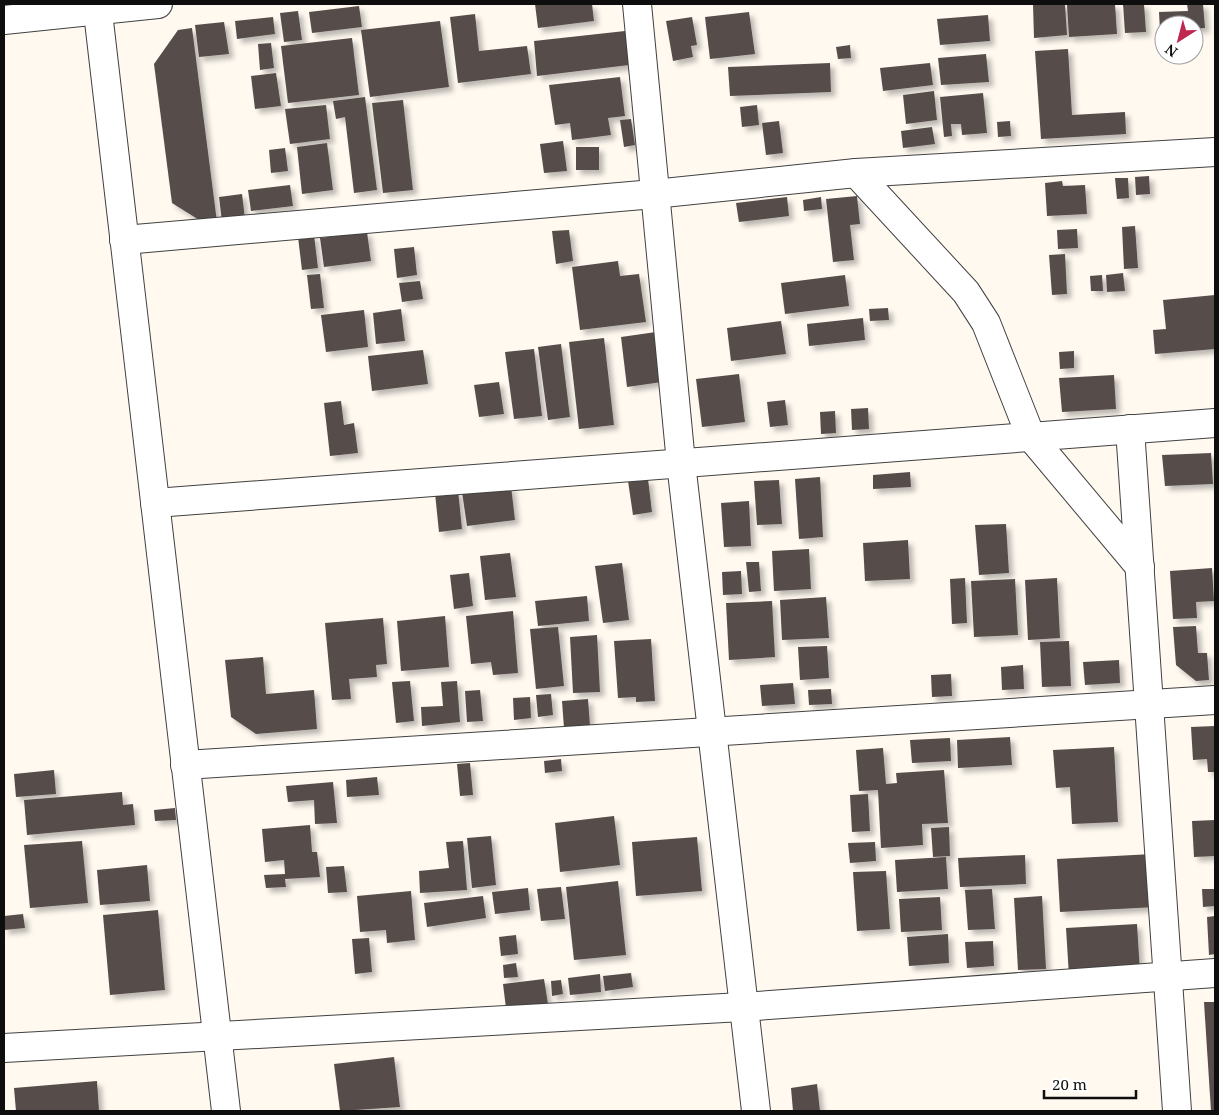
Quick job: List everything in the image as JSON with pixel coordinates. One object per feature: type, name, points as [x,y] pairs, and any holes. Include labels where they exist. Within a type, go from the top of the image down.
[{"type":"street","points":[[4,20],[97,6],[158,4]]},
{"type":"street","points":[[637,4],[681,463],[742,1007],[756,1111]]},
{"type":"street","points":[[97,6],[226,1111]]},
{"type":"street","points":[[124,240],[654,194],[856,173],[1215,152]]},
{"type":"street","points":[[856,173],[966,292],[986,322],[1031,437],[1140,567]]},
{"type":"street","points":[[155,503],[1215,423]]},
{"type":"street","points":[[1130,429],[1177,1111]]},
{"type":"street","points":[[186,765],[1215,700]]},
{"type":"street","points":[[4,1048],[742,1007],[1215,974]]},
{"type":"building","points":[[535,4],[592,4],[594,21],[538,28]]},
{"type":"building","points":[[1033,4],[1065,4],[1067,35],[1034,38]]},
{"type":"building","points":[[1115,4],[1117,34],[1069,37],[1067,5]]},
{"type":"building","points":[[1123,4],[1144,4],[1146,32],[1125,33]]},
{"type":"building","points":[[1187,4],[1203,4],[1204,15],[1159,15],[1159,12],[1188,11]]},
{"type":"building","points":[[359,6],[362,27],[312,33],[309,12]]},
{"type":"building","points":[[298,11],[302,40],[284,42],[280,13]]},
{"type":"building","points":[[749,12],[755,54],[710,59],[705,17]]},
{"type":"building","points":[[475,14],[479,51],[527,46],[531,74],[458,83],[450,17]]},
{"type":"building","points":[[988,15],[990,41],[940,45],[937,19]]},
{"type":"building","points":[[273,17],[275,34],[237,39],[235,21]]},
{"type":"building","points":[[692,17],[697,45],[691,46],[693,57],[673,61],[666,21]]},
{"type":"building","points":[[440,21],[449,87],[370,97],[361,30]]},
{"type":"building","points":[[224,22],[229,54],[199,57],[195,25]]},
{"type":"building","points":[[192,28],[217,222],[204,223],[172,203],[154,64],[178,30]]},
{"type":"building","points":[[625,31],[629,65],[537,76],[534,41]]},
{"type":"building","points":[[352,38],[359,95],[288,103],[281,46]]},
{"type":"building","points":[[271,43],[274,68],[260,70],[258,44]]},
{"type":"building","points":[[850,45],[851,58],[838,59],[836,47]]},
{"type":"building","points":[[1068,49],[1072,115],[1125,112],[1126,134],[1041,139],[1035,51]]},
{"type":"building","points":[[986,54],[989,82],[941,85],[938,58]]},
{"type":"building","points":[[830,63],[831,92],[730,96],[728,67]]},
{"type":"building","points":[[930,63],[933,85],[883,91],[880,68]]},
{"type":"building","points":[[276,73],[281,106],[255,109],[251,76]]},
{"type":"building","points":[[620,77],[625,116],[608,118],[611,135],[572,140],[570,123],[555,125],[549,85]]},
{"type":"building","points":[[934,91],[937,120],[906,124],[903,95]]},
{"type":"building","points":[[983,93],[987,133],[962,135],[961,124],[951,124],[952,136],[944,137],[940,97]]},
{"type":"building","points":[[365,97],[377,190],[354,193],[345,117],[336,119],[333,101]]},
{"type":"building","points":[[403,100],[413,190],[383,193],[372,103]]},
{"type":"building","points":[[326,105],[330,139],[290,144],[285,109]]},
{"type":"building","points":[[757,105],[759,125],[742,127],[740,107]]},
{"type":"building","points":[[631,119],[635,145],[624,147],[620,120]]},
{"type":"building","points":[[779,121],[783,153],[766,155],[762,123]]},
{"type":"building","points":[[1010,121],[1011,136],[998,137],[997,122]]},
{"type":"building","points":[[932,127],[935,144],[903,148],[901,131]]},
{"type":"building","points":[[563,141],[567,171],[544,173],[540,144]]},
{"type":"building","points":[[327,143],[333,190],[302,194],[297,147]]},
{"type":"building","points":[[576,147],[599,147],[599,170],[576,170]]},
{"type":"building","points":[[285,148],[288,171],[271,173],[269,150]]},
{"type":"building","points":[[1149,176],[1150,194],[1136,195],[1135,177]]},
{"type":"building","points":[[1115,178],[1128,178],[1129,198],[1117,199]]},
{"type":"building","points":[[1062,181],[1063,186],[1085,185],[1087,214],[1047,216],[1045,183]]},
{"type":"building","points":[[290,185],[293,206],[251,211],[248,190]]},
{"type":"building","points":[[242,194],[245,219],[222,222],[219,197]]},
{"type":"building","points":[[857,196],[860,224],[850,225],[854,260],[833,262],[826,199]]},
{"type":"building","points":[[787,197],[789,216],[739,222],[736,203]]},
{"type":"building","points":[[821,197],[822,209],[804,211],[803,200]]},
{"type":"building","points":[[1135,226],[1138,268],[1124,269],[1122,227]]},
{"type":"building","points":[[1077,229],[1078,248],[1058,249],[1057,230]]},
{"type":"building","points":[[569,230],[573,261],[556,264],[552,231]]},
{"type":"building","points":[[367,232],[371,261],[324,267],[320,238]]},
{"type":"building","points":[[314,235],[318,268],[302,270],[298,237]]},
{"type":"building","points":[[414,247],[417,275],[397,278],[394,249]]},
{"type":"building","points":[[1065,254],[1067,294],[1052,295],[1049,255]]},
{"type":"building","points":[[618,261],[620,276],[639,274],[646,322],[580,330],[572,267]]},
{"type":"building","points":[[1123,273],[1125,291],[1107,292],[1106,275]]},
{"type":"building","points":[[320,274],[324,308],[311,309],[307,275]]},
{"type":"building","points":[[845,275],[849,306],[785,314],[781,283]]},
{"type":"building","points":[[1102,275],[1103,291],[1091,291],[1090,276]]},
{"type":"building","points":[[420,281],[423,299],[402,302],[399,283]]},
{"type":"building","points":[[1215,295],[1215,349],[1155,354],[1153,330],[1166,329],[1163,300]]},
{"type":"building","points":[[888,308],[889,320],[870,321],[869,309]]},
{"type":"building","points":[[401,309],[405,341],[376,344],[373,313]]},
{"type":"building","points":[[364,310],[368,347],[326,352],[321,315]]},
{"type":"building","points":[[863,318],[865,340],[809,346],[807,324]]},
{"type":"building","points":[[781,321],[786,354],[731,361],[727,328]]},
{"type":"building","points":[[656,332],[662,382],[627,387],[621,337]]},
{"type":"building","points":[[604,338],[614,425],[579,429],[569,342]]},
{"type":"building","points":[[561,344],[570,417],[548,420],[538,347]]},
{"type":"building","points":[[534,349],[542,416],[514,419],[505,352]]},
{"type":"building","points":[[423,350],[428,384],[372,391],[368,356]]},
{"type":"building","points":[[1074,351],[1074,368],[1060,369],[1059,352]]},
{"type":"building","points":[[739,374],[745,422],[702,427],[696,379]]},
{"type":"building","points":[[1114,375],[1116,409],[1062,412],[1059,378]]},
{"type":"building","points":[[499,382],[504,414],[479,417],[474,385]]},
{"type":"building","points":[[785,400],[788,425],[770,427],[767,402]]},
{"type":"building","points":[[341,401],[344,425],[354,423],[358,453],[330,456],[324,403]]},
{"type":"building","points":[[868,408],[869,429],[852,430],[851,409]]},
{"type":"building","points":[[835,411],[836,433],[821,434],[820,412]]},
{"type":"building","points":[[1211,453],[1213,484],[1165,486],[1162,455]]},
{"type":"building","points":[[910,472],[911,487],[873,489],[873,475]]},
{"type":"building","points":[[820,477],[823,537],[799,539],[795,479]]},
{"type":"building","points":[[648,479],[652,512],[633,515],[628,481]]},
{"type":"building","points":[[779,480],[782,524],[757,525],[754,481]]},
{"type":"building","points":[[511,486],[515,520],[467,526],[462,492]]},
{"type":"building","points":[[458,490],[462,529],[439,532],[435,493]]},
{"type":"building","points":[[749,501],[751,546],[724,547],[721,503]]},
{"type":"building","points":[[1006,524],[1009,573],[979,575],[975,525]]},
{"type":"building","points":[[908,540],[910,579],[865,581],[863,543]]},
{"type":"building","points":[[809,549],[811,589],[774,591],[772,551]]},
{"type":"building","points":[[510,553],[516,597],[485,600],[480,556]]},
{"type":"building","points":[[746,562],[759,562],[761,591],[749,592]]},
{"type":"building","points":[[622,563],[629,620],[603,623],[595,566]]},
{"type":"building","points":[[1212,568],[1214,601],[1196,602],[1197,618],[1173,619],[1170,571]]},
{"type":"building","points":[[741,571],[742,594],[723,595],[722,572]]},
{"type":"building","points":[[469,573],[473,606],[454,609],[450,575]]},
{"type":"building","points":[[965,578],[967,623],[952,624],[950,579]]},
{"type":"building","points":[[1057,578],[1060,638],[1028,640],[1025,580]]},
{"type":"building","points":[[1015,579],[1018,635],[974,637],[971,581]]},
{"type":"building","points":[[587,596],[589,621],[538,626],[535,601]]},
{"type":"building","points":[[826,597],[829,638],[782,640],[780,600]]},
{"type":"building","points":[[772,601],[775,657],[729,660],[726,603]]},
{"type":"building","points":[[513,611],[518,673],[493,675],[491,662],[471,664],[466,616]]},
{"type":"building","points":[[445,616],[449,667],[401,671],[397,621]]},
{"type":"building","points":[[383,618],[387,664],[376,665],[377,677],[349,679],[351,699],[332,700],[325,623]]},
{"type":"building","points":[[1196,626],[1198,653],[1207,653],[1209,680],[1196,681],[1176,665],[1173,627]]},
{"type":"building","points":[[558,627],[564,686],[536,689],[530,629]]},
{"type":"building","points":[[597,635],[600,692],[573,693],[570,637]]},
{"type":"building","points":[[651,639],[655,701],[636,702],[636,697],[618,698],[614,641]]},
{"type":"building","points":[[1069,641],[1071,686],[1042,687],[1040,642]]},
{"type":"building","points":[[827,646],[829,678],[800,680],[798,647]]},
{"type":"building","points":[[263,657],[266,694],[314,690],[317,729],[256,734],[231,717],[225,660]]},
{"type":"building","points":[[1119,660],[1120,683],[1085,685],[1083,662]]},
{"type":"building","points":[[1023,665],[1024,689],[1002,690],[1001,667]]},
{"type":"building","points":[[951,674],[952,696],[932,697],[931,675]]},
{"type":"building","points":[[410,681],[414,721],[396,723],[392,682]]},
{"type":"building","points":[[457,681],[460,722],[422,726],[421,707],[443,706],[441,682]]},
{"type":"building","points":[[793,683],[795,704],[762,706],[760,685]]},
{"type":"building","points":[[831,689],[832,704],[809,705],[808,690]]},
{"type":"building","points":[[480,690],[483,721],[467,722],[465,691]]},
{"type":"building","points":[[551,694],[553,715],[538,717],[536,695]]},
{"type":"building","points":[[530,697],[531,718],[514,720],[513,698]]},
{"type":"building","points":[[588,699],[590,726],[564,728],[562,701]]},
{"type":"building","points":[[1215,726],[1215,772],[1208,772],[1207,759],[1193,760],[1191,727]]},
{"type":"building","points":[[1010,737],[1012,765],[958,768],[957,740]]},
{"type":"building","points":[[950,738],[951,761],[912,763],[910,740]]},
{"type":"building","points":[[1114,747],[1118,822],[1072,824],[1070,787],[1056,788],[1053,750]]},
{"type":"building","points":[[883,748],[886,784],[897,783],[896,773],[944,770],[948,823],[922,824],[923,845],[881,848],[878,790],[859,791],[856,750]]},
{"type":"building","points":[[561,759],[562,771],[545,773],[544,761]]},
{"type":"building","points":[[470,763],[473,795],[460,796],[457,764]]},
{"type":"building","points":[[54,770],[56,794],[16,797],[14,774]]},
{"type":"building","points":[[377,777],[379,795],[347,797],[346,780]]},
{"type":"building","points":[[333,782],[337,823],[315,824],[314,800],[288,802],[286,786]]},
{"type":"building","points":[[122,792],[123,805],[133,804],[135,825],[27,835],[24,800]]},
{"type":"building","points":[[868,794],[870,831],[852,832],[850,795]]},
{"type":"building","points":[[175,808],[176,820],[155,821],[154,810]]},
{"type":"building","points":[[614,816],[620,865],[560,872],[555,823]]},
{"type":"building","points":[[1215,820],[1215,856],[1194,857],[1192,821]]},
{"type":"building","points":[[310,825],[312,852],[317,852],[320,877],[285,879],[286,887],[266,888],[264,875],[285,874],[284,860],[265,862],[262,829]]},
{"type":"building","points":[[949,827],[950,856],[933,857],[931,828]]},
{"type":"building","points":[[491,836],[496,885],[472,888],[467,838]]},
{"type":"building","points":[[697,837],[702,891],[636,896],[632,842]]},
{"type":"building","points":[[82,841],[88,903],[30,908],[24,845]]},
{"type":"building","points":[[463,841],[467,890],[420,893],[419,871],[449,868],[446,842]]},
{"type":"building","points":[[875,842],[876,861],[850,863],[848,843]]},
{"type":"building","points":[[1153,854],[1156,907],[1060,912],[1057,859]]},
{"type":"building","points":[[1025,855],[1026,884],[960,887],[958,858]]},
{"type":"building","points":[[946,857],[948,889],[897,892],[895,860]]},
{"type":"building","points":[[147,865],[150,901],[100,905],[97,870]]},
{"type":"building","points":[[344,866],[347,892],[328,893],[326,867]]},
{"type":"building","points":[[886,871],[890,929],[857,931],[853,872]]},
{"type":"building","points":[[618,881],[626,955],[574,960],[566,887]]},
{"type":"building","points":[[561,887],[565,919],[541,921],[537,889]]},
{"type":"building","points":[[528,888],[530,910],[495,914],[492,892]]},
{"type":"building","points":[[992,889],[995,929],[968,930],[965,890]]},
{"type":"building","points":[[1202,889],[1215,889],[1215,906],[1203,907]]},
{"type":"building","points":[[411,891],[415,940],[387,943],[386,930],[360,932],[357,896]]},
{"type":"building","points":[[483,896],[486,918],[427,927],[424,903]]},
{"type":"building","points":[[1042,896],[1046,969],[1018,970],[1014,898]]},
{"type":"building","points":[[940,897],[942,930],[901,932],[899,899]]},
{"type":"building","points":[[158,910],[165,990],[110,995],[103,915]]},
{"type":"building","points":[[23,914],[25,928],[4,930],[4,916]]},
{"type":"building","points":[[1215,916],[1215,954],[1209,955],[1207,917]]},
{"type":"building","points":[[1137,924],[1140,972],[1069,976],[1066,928]]},
{"type":"building","points":[[948,934],[949,963],[909,966],[907,937]]},
{"type":"building","points":[[516,935],[518,954],[501,956],[499,937]]},
{"type":"building","points":[[369,938],[372,972],[355,974],[352,939]]},
{"type":"building","points":[[993,941],[994,966],[967,968],[965,942]]},
{"type":"building","points":[[516,963],[518,977],[504,978],[503,965]]},
{"type":"building","points":[[631,973],[633,987],[605,991],[603,976]]},
{"type":"building","points":[[600,974],[601,992],[570,995],[568,978]]},
{"type":"building","points":[[544,979],[548,1004],[506,1008],[503,984]]},
{"type":"building","points":[[561,980],[563,994],[552,996],[551,981]]},
{"type":"building","points":[[1204,1002],[1215,1002],[1215,1111],[1211,1111]]},
{"type":"building","points":[[394,1057],[400,1107],[340,1111],[334,1064]]},
{"type":"building","points":[[97,1081],[99,1111],[16,1111],[14,1088]]},
{"type":"building","points":[[817,1084],[820,1111],[793,1111],[791,1088]]}]
